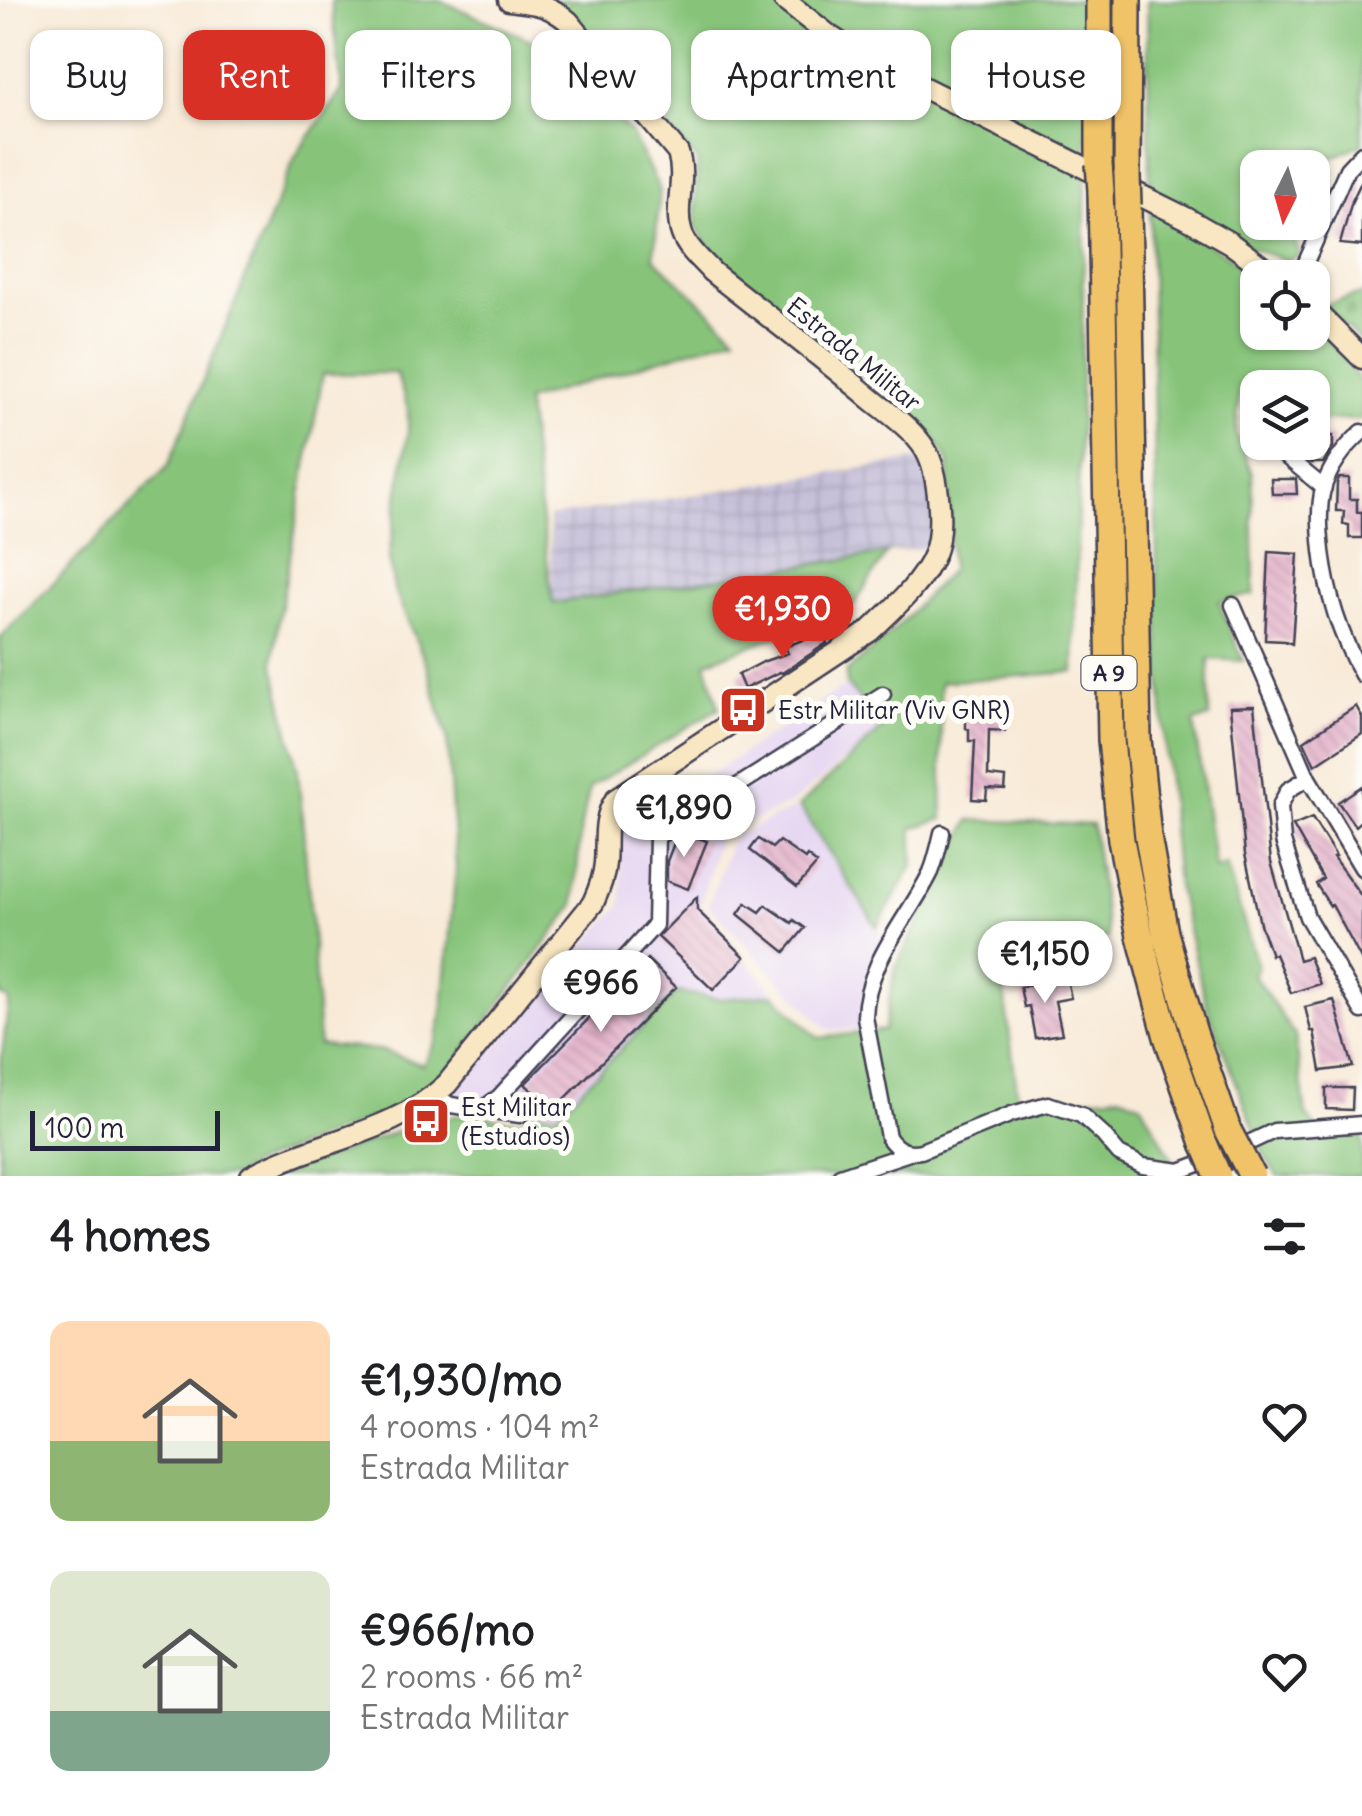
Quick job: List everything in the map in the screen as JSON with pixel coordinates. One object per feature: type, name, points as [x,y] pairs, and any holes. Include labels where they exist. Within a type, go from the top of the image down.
[{"type":"highway","name":"A 9","points":[[1099,0],[1111,740],[1121,840],[1140,936],[1168,1037],[1218,1176]]},
{"type":"highway","name":"A 9","points":[[1128,0],[1127,175],[1138,739],[1148,836],[1165,932],[1194,1033],[1228,1130],[1252,1176]]},
{"type":"street","name":"Estrada Militar","points":[[251,1176],[403,1115],[435,1096],[593,903],[605,867],[608,810],[616,799],[870,631],[924,572],[938,544],[938,482],[924,446],[694,253],[682,234],[683,180],[678,153],[568,21],[554,9],[536,2],[509,0]]},
{"type":"street","points":[[784,0],[864,58],[1186,218],[1253,260]]},
{"type":"street","points":[[1307,260],[1348,169],[1362,152]]},
{"type":"street","points":[[1330,326],[1362,358]]},
{"type":"street","points":[[1362,432],[1346,447],[1324,488],[1320,529],[1331,604],[1362,675]]},
{"type":"street","points":[[1290,460],[1324,488]]},
{"type":"street","points":[[1232,605],[1308,778],[1362,868]]},
{"type":"street","points":[[484,1108],[499,1097],[655,925],[657,838],[883,694]]},
{"type":"street","points":[[1308,778],[1288,790],[1280,806],[1283,841],[1306,917],[1362,1011]]},
{"type":"street","points":[[909,1154],[894,1146],[888,1137],[865,999],[876,966],[932,868],[942,833]]},
{"type":"street","points":[[435,1096],[451,1104],[520,1114]]},
{"type":"street","points":[[840,1176],[936,1146],[1012,1114],[1048,1104],[1082,1115],[1119,1154],[1143,1166],[1180,1171],[1274,1131],[1362,1124]]},
{"type":"shaded area","points":[[929,458],[933,546],[553,603],[549,517]]},
{"type":"shaded area","points":[[847,685],[885,727],[792,803],[718,837],[701,905],[774,994],[719,999],[676,993],[557,1114],[452,1094],[622,904],[619,821],[676,787],[688,789]]},
{"type":"shaded area","points":[[799,806],[886,941],[864,1029],[828,1030],[708,905],[733,837]]},
{"type":"green space","points":[[331,0],[439,0],[508,30],[345,30],[345,120],[511,120],[511,31],[531,40],[531,120],[617,120],[631,133],[660,190],[654,258],[736,336],[526,401],[553,603],[887,553],[852,608],[706,662],[719,708],[590,787],[581,825],[574,906],[441,1082],[402,1107],[251,1165],[236,1176],[0,1176],[0,1070],[9,1000],[0,995],[0,638],[168,466],[295,157],[321,120],[325,120],[342,90]],"holes":[[[396,373],[408,409],[389,557],[394,589],[427,666],[447,737],[456,868],[442,1015],[436,1041],[423,1065],[380,1050],[319,1045],[298,772],[273,662],[323,374]]]},
{"type":"green space","points":[[553,0],[1083,0],[1084,30],[951,30],[951,120],[1087,120],[1074,672],[940,682],[943,819],[912,828],[914,864],[877,927],[799,806],[884,727],[847,685],[846,672],[892,632],[951,570],[948,460],[932,434],[712,252],[695,226],[697,160],[661,120],[671,120],[671,30],[580,30]]},
{"type":"green space","points":[[1147,0],[1362,0],[1362,144],[1332,158],[1330,150],[1319,149],[1240,150],[1240,240],[1294,240],[1300,254],[1285,260],[1253,249],[1150,191]]},
{"type":"green space","points":[[1150,210],[1240,265],[1240,350],[1330,350],[1330,342],[1362,383],[1362,419],[1330,420],[1330,370],[1240,370],[1236,434],[1240,460],[1247,460],[1252,473],[1254,594],[1219,602],[1243,661],[1209,659],[1209,718],[1194,722],[1215,869],[1226,865],[1258,967],[1253,974],[1295,1036],[1306,1115],[1322,1136],[1362,1136],[1362,1176],[1277,1176],[1264,1155],[1206,1004],[1177,885],[1158,624]]},
{"type":"green space","points":[[1362,294],[1362,343],[1330,312],[1330,303]]},
{"type":"green space","points":[[970,820],[1092,825],[1108,938],[999,955],[1019,1104],[1120,1095],[1142,1104],[1181,1176],[277,1176],[427,1120],[462,1115],[524,1121],[526,1110],[557,1114],[677,992],[719,999],[774,994],[818,1038],[884,1030],[895,969]]},
{"type":"building","points":[[1362,180],[1362,246],[1340,244],[1352,201]]},
{"type":"building","points":[[1339,478],[1349,478],[1349,499],[1357,499],[1357,512],[1362,512],[1362,538],[1349,538],[1349,525],[1343,524],[1344,511],[1336,511]]},
{"type":"building","points":[[1271,479],[1296,479],[1297,494],[1272,494]]},
{"type":"building","points":[[1269,552],[1298,554],[1292,644],[1265,640]]},
{"type":"building","points":[[822,632],[827,643],[782,673],[744,689],[738,675],[788,653],[785,647]]},
{"type":"building","points":[[969,699],[995,700],[992,718],[1006,719],[1005,731],[989,730],[988,776],[1006,778],[1005,790],[987,789],[986,800],[972,799],[975,741],[969,741],[966,728]]},
{"type":"building","points":[[1254,706],[1271,862],[1299,960],[1309,957],[1320,984],[1291,993],[1260,924],[1245,854],[1230,707]]},
{"type":"building","points":[[1356,706],[1362,717],[1362,734],[1315,765],[1304,741]]},
{"type":"building","points":[[1362,786],[1362,820],[1355,826],[1338,802]]},
{"type":"building","points":[[1312,818],[1336,856],[1333,857],[1362,897],[1362,961],[1316,884],[1323,879],[1293,826]]},
{"type":"building","points":[[684,833],[707,841],[688,889],[667,881],[667,861],[676,838]]},
{"type":"building","points":[[758,839],[772,848],[779,841],[817,864],[797,887],[750,850]]},
{"type":"building","points":[[697,897],[697,910],[745,957],[713,990],[658,937]]},
{"type":"building","points":[[746,903],[760,912],[766,905],[805,928],[785,952],[738,914]]},
{"type":"building","points":[[647,959],[676,987],[553,1111],[525,1084]]},
{"type":"building","points":[[575,966],[591,979],[575,997],[560,986]]},
{"type":"building","points":[[1067,979],[1071,998],[1055,1001],[1062,1034],[1035,1038],[1029,1006],[1024,1007],[1020,987]]},
{"type":"building","points":[[1334,1000],[1353,1067],[1321,1071],[1305,1007]]},
{"type":"building","points":[[1326,1088],[1353,1088],[1352,1110],[1326,1109]]},
{"type":"place","name":"Estr Militar (Viv GNR)","points":[[743,710]]},
{"type":"place","name":"Est Militar (Estudios)","points":[[426,1121]]}]
